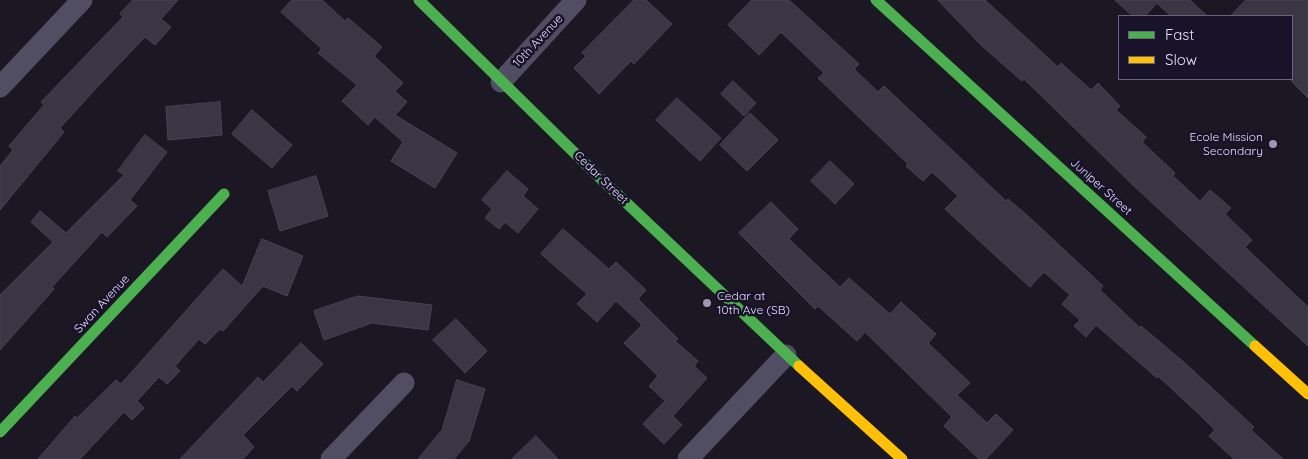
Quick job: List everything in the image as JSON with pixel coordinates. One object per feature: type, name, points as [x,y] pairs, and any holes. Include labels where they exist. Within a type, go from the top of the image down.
[{"type":"street","points":[[0,87],[82,0]]},
{"type":"street","name":"Cedar Street","points":[[419,0],[501,82],[786,355],[902,459]]},
{"type":"street","name":"10th Avenue","points":[[501,82],[576,0]]},
{"type":"street","name":"Juniper Street","points":[[876,0],[1308,394]]},
{"type":"street","name":"Swan Avenue","points":[[0,432],[224,194]]},
{"type":"street","points":[[688,459],[786,355]]},
{"type":"street","name":"Cedar Street","points":[[786,355],[877,452]]},
{"type":"street","points":[[331,459],[404,383]]},
{"type":"building","points":[[133,0],[178,0],[161,19],[171,27],[155,45],[145,37],[100,84],[60,128],[64,132],[0,210],[0,166],[13,150],[9,146],[44,105],[41,102],[123,17],[120,14]]},
{"type":"building","points":[[292,0],[322,0],[345,21],[348,18],[382,47],[374,56],[403,83],[395,91],[407,102],[395,115],[457,153],[435,188],[391,161],[403,142],[375,117],[368,125],[342,101],[357,85],[318,53],[322,49],[281,12]]},
{"type":"building","points":[[634,0],[646,0],[672,24],[634,64],[631,61],[599,94],[574,68],[586,56],[582,53]]},
{"type":"building","points":[[752,0],[789,0],[859,64],[854,69],[878,92],[884,86],[1006,201],[1008,199],[1028,216],[1103,286],[1100,290],[1140,328],[1141,326],[1186,364],[1254,427],[1251,430],[1283,459],[1234,459],[1209,436],[1215,430],[1158,376],[1157,378],[1096,325],[1086,337],[1074,326],[1080,320],[1062,304],[1070,295],[1044,272],[1030,287],[999,259],[945,209],[958,196],[932,172],[923,181],[906,166],[908,164],[818,78],[824,73],[781,32],[759,55],[728,25]]},
{"type":"building","points":[[938,0],[985,0],[1058,67],[1061,63],[1091,90],[1098,83],[1120,106],[1116,110],[1146,137],[1142,142],[1175,173],[1173,176],[1200,201],[1210,190],[1231,208],[1225,214],[1252,240],[1245,247],[1308,307],[1308,346],[1137,189],[1024,79],[1022,81],[982,46]]},
{"type":"building","points":[[1115,0],[1190,0],[1206,15],[1170,15],[1157,3],[1146,15],[1132,15]]},
{"type":"building","points":[[1246,0],[1308,0],[1308,98],[1292,82],[1293,15],[1232,15]]},
{"type":"building","points":[[733,81],[756,103],[744,116],[721,94]]},
{"type":"building","points":[[677,98],[721,138],[700,161],[656,120]]},
{"type":"building","points":[[220,102],[222,135],[168,140],[166,107]]},
{"type":"building","points":[[252,110],[292,145],[272,168],[232,134]]},
{"type":"building","points":[[750,113],[778,140],[747,171],[720,145]]},
{"type":"building","points":[[145,135],[167,152],[130,200],[137,206],[107,237],[102,232],[52,287],[54,289],[0,350],[0,295],[53,242],[31,222],[40,211],[66,233],[124,175],[118,171]]},
{"type":"building","points":[[830,161],[854,184],[835,204],[811,181]]},
{"type":"building","points":[[507,171],[528,189],[523,196],[538,209],[518,233],[505,222],[499,229],[485,218],[492,209],[482,200]]},
{"type":"building","points":[[316,176],[328,216],[280,231],[268,191]]},
{"type":"building","points":[[771,202],[798,229],[789,239],[840,287],[849,278],[890,314],[901,302],[936,334],[928,343],[970,383],[957,395],[987,423],[996,414],[1013,430],[986,459],[979,459],[944,426],[952,417],[865,332],[857,341],[818,306],[815,309],[739,233]]},
{"type":"building","points":[[563,229],[609,269],[616,262],[646,290],[638,299],[678,339],[675,341],[698,361],[694,366],[707,378],[673,416],[682,425],[664,444],[643,424],[665,401],[649,386],[658,376],[624,343],[642,325],[616,301],[597,322],[577,304],[587,294],[541,254]]},
{"type":"building","points":[[262,239],[303,256],[287,296],[263,286],[223,331],[220,329],[205,344],[199,339],[175,366],[180,371],[167,384],[159,377],[137,401],[144,408],[132,420],[124,412],[80,459],[38,459],[75,416],[77,418],[116,380],[121,384],[223,269],[242,286]]},
{"type":"building","points":[[358,296],[432,305],[428,330],[372,323],[324,340],[314,311]]},
{"type":"building","points":[[456,319],[487,351],[465,373],[433,340]]},
{"type":"building","points":[[301,343],[323,364],[297,391],[292,386],[243,435],[254,447],[243,459],[180,459],[258,377],[263,382]]},
{"type":"building","points":[[457,380],[485,389],[469,441],[454,459],[418,459],[442,430]]},
{"type":"building","points":[[536,436],[558,459],[512,459]]},
{"type":"traffic: fast","points":[[419,0],[597,175],[799,366]]},
{"type":"traffic: fast","points":[[876,0],[1255,346]]},
{"type":"traffic: fast","points":[[0,432],[224,194]]},
{"type":"traffic: slow","points":[[1255,346],[1308,394]]},
{"type":"traffic: slow","points":[[799,366],[902,459]]},
{"type":"place","name":"Ecole Mission Secondary","points":[[1273,144]]},
{"type":"place","name":"Cedar at 10th Ave (SB)","points":[[707,303]]}]
